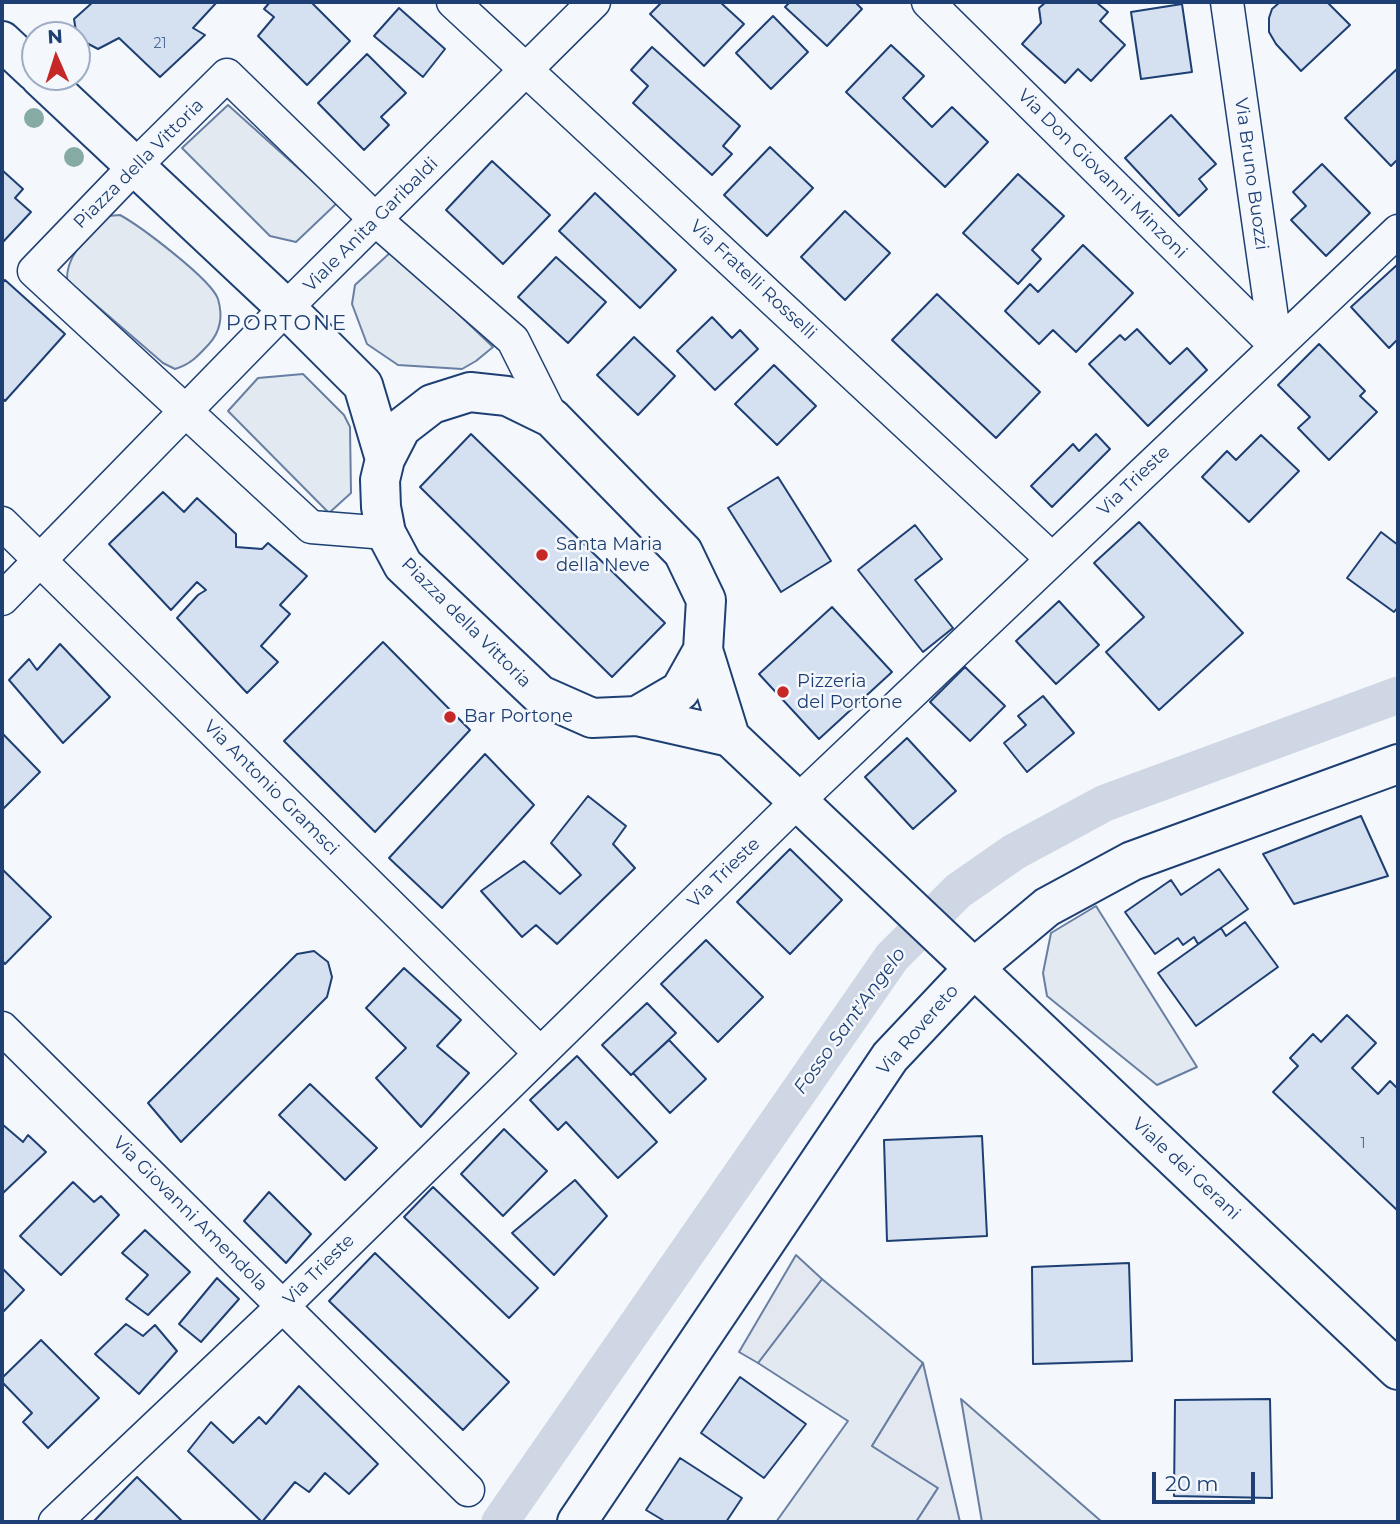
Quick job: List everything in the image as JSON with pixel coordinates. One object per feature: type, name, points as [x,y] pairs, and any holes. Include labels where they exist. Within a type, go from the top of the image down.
[{"type":"street","name":"Via Fratelli Rosselli","points":[[453,2],[1052,559]]},
{"type":"street","name":"Viale Anita Garibaldi","points":[[2,599],[286,308],[594,2]]},
{"type":"street","name":"Via Don Giovanni Minzoni","points":[[928,2],[1276,346]]},
{"type":"street","name":"Via Bruno Buozzi","points":[[1227,2],[1276,346]]},
{"type":"street","points":[[2,41],[21,59]]},
{"type":"street","name":"Piazza della Vittoria","points":[[386,533],[311,527],[34,271],[227,75],[376,220],[513,340],[552,418],[683,552],[706,600],[703,650],[730,737]]},
{"type":"street","name":"Piazza della Vittoria","points":[[55,91],[286,308],[363,385],[385,459]]},
{"type":"street","name":"Via Trieste","points":[[55,1522],[283,1306],[799,800],[1398,231]]},
{"type":"street","name":"Piazza della Vittoria","points":[[363,385],[432,404]]},
{"type":"street","name":"Piazza della Vittoria","points":[[552,418],[507,396],[470,392],[432,404],[401,428],[385,459],[380,480],[386,533],[403,565],[540,695],[592,718],[637,716],[730,737],[885,882]]},
{"type":"street","name":"Via Antonio Gramsci","points":[[2,523],[540,1053]]},
{"type":"street","name":"Piazza della Vittoria","points":[[637,716],[680,691],[703,650]]},
{"type":"street","name":"Via Rovereto","points":[[577,1522],[890,1057],[974,968],[1047,907],[1132,861],[1398,764]]},
{"type":"street","name":"Viale dei Gerani","points":[[885,882],[1398,1370]]},
{"type":"street","name":"Via Giovanni Amendola","points":[[2,1028],[468,1490]]},
{"type":"shaded area","points":[[228,105],[337,203],[296,242],[270,236],[182,148]]},
{"type":"shaded area","points":[[120,215],[158,241],[203,279],[218,299],[220,318],[216,334],[198,356],[181,367],[175,369],[163,363],[67,280],[71,261],[81,245],[108,216]]},
{"type":"shaded area","points":[[392,251],[493,347],[462,369],[398,365],[367,344],[352,304],[355,285]]},
{"type":"shaded area","points":[[303,374],[344,415],[350,427],[351,493],[329,513],[228,411],[258,378]]},
{"type":"shaded area","points":[[1096,906],[1197,1067],[1157,1085],[1047,996],[1043,973],[1051,933]]},
{"type":"shaded area","points":[[796,1255],[822,1279],[758,1363],[739,1352]]},
{"type":"shaded area","points":[[822,1279],[923,1363],[872,1446],[938,1488],[916,1522],[776,1522],[848,1421],[758,1363]]},
{"type":"shaded area","points":[[923,1363],[960,1522],[916,1522],[938,1488],[872,1446]]},
{"type":"shaded area","points":[[961,1399],[1102,1522],[982,1522]]},
{"type":"building","points":[[93,2],[217,2],[193,28],[205,35],[160,77],[119,38],[98,49],[91,45],[91,21],[74,19]]},
{"type":"building","points":[[270,2],[311,2],[350,41],[307,85],[258,36],[274,17],[264,9]]},
{"type":"building","points":[[662,2],[720,2],[744,24],[704,66],[650,14]]},
{"type":"building","points":[[790,2],[855,2],[862,9],[827,46],[785,7]]},
{"type":"building","points":[[1046,2],[1096,2],[1108,12],[1100,21],[1125,45],[1091,81],[1078,69],[1065,83],[1022,44],[1041,23],[1039,8]]},
{"type":"building","points":[[1280,2],[1327,2],[1350,25],[1301,71],[1276,44],[1269,32],[1272,9]]},
{"type":"building","points":[[1182,4],[1192,72],[1141,79],[1131,12]]},
{"type":"building","points":[[399,8],[445,49],[423,77],[374,36]]},
{"type":"building","points":[[773,16],[808,52],[771,89],[736,53]]},
{"type":"building","points":[[891,45],[924,76],[903,98],[932,127],[952,107],[988,142],[945,187],[846,92]]},
{"type":"building","points":[[652,47],[740,126],[723,146],[732,154],[712,175],[633,103],[648,86],[631,70]]},
{"type":"building","points":[[367,54],[406,93],[381,117],[389,125],[364,150],[318,103]]},
{"type":"building","points":[[1398,68],[1398,159],[1391,166],[1345,118]]},
{"type":"building","points":[[1171,115],[1216,164],[1199,179],[1207,189],[1179,216],[1125,158]]},
{"type":"building","points":[[770,147],[813,188],[767,236],[724,195]]},
{"type":"building","points":[[492,161],[550,215],[503,264],[446,210]]},
{"type":"building","points":[[1322,164],[1370,213],[1326,256],[1291,220],[1306,206],[1293,192]]},
{"type":"building","points":[[2,170],[23,189],[15,198],[31,212],[2,243]]},
{"type":"building","points":[[1018,174],[1064,216],[1032,250],[1041,259],[1018,284],[963,233]]},
{"type":"building","points":[[595,193],[676,270],[640,308],[559,231]]},
{"type":"building","points":[[845,211],[890,253],[845,300],[801,257]]},
{"type":"building","points":[[1083,245],[1133,293],[1076,352],[1053,330],[1039,344],[1005,311],[1030,284],[1038,292]]},
{"type":"building","points":[[556,257],[606,302],[568,343],[518,297]]},
{"type":"building","points":[[1398,264],[1398,339],[1389,348],[1351,307]]},
{"type":"building","points":[[5,280],[65,334],[5,401],[2,398],[2,283]]},
{"type":"building","points":[[937,294],[1040,392],[996,438],[892,340]]},
{"type":"building","points":[[712,317],[732,338],[740,330],[758,349],[715,390],[677,351]]},
{"type":"building","points":[[1137,329],[1170,364],[1187,348],[1207,370],[1148,426],[1089,364],[1120,335],[1125,340]]},
{"type":"building","points":[[634,337],[675,376],[638,415],[597,375]]},
{"type":"building","points":[[1319,344],[1365,391],[1360,396],[1377,412],[1329,460],[1298,428],[1310,417],[1278,385]]},
{"type":"building","points":[[774,365],[816,406],[777,445],[735,404]]},
{"type":"building","name":"Santa Maria della Neve","points":[[471,434],[665,623],[612,677],[420,487]]},
{"type":"building","points":[[1096,434],[1110,449],[1052,507],[1031,486],[1073,444],[1079,451]]},
{"type":"building","points":[[1261,435],[1299,471],[1249,522],[1202,477],[1227,451],[1236,460]]},
{"type":"building","points":[[778,477],[831,561],[781,592],[728,508]]},
{"type":"building","points":[[163,492],[184,512],[197,498],[236,534],[236,547],[262,549],[268,543],[307,576],[280,605],[290,614],[261,646],[278,662],[247,693],[177,618],[206,590],[197,582],[171,610],[109,544]]},
{"type":"building","points":[[1139,522],[1243,633],[1159,710],[1106,652],[1144,617],[1094,563]]},
{"type":"building","points":[[915,525],[942,559],[915,580],[953,628],[923,652],[858,570]]},
{"type":"building","points":[[1381,532],[1398,545],[1398,607],[1394,612],[1347,578]]},
{"type":"building","points":[[1059,601],[1099,645],[1056,684],[1016,641]]},
{"type":"building","points":[[832,607],[892,672],[819,739],[759,674]]},
{"type":"building","points":[[383,642],[470,730],[375,832],[284,741]]},
{"type":"building","points":[[60,644],[110,697],[63,743],[9,680],[29,659],[37,670]]},
{"type":"building","points":[[965,667],[1005,706],[970,741],[930,702]]},
{"type":"building","points":[[1043,696],[1074,733],[1027,772],[1004,743],[1026,725],[1018,716]]},
{"type":"building","points":[[2,733],[40,772],[2,810]]},
{"type":"building","points":[[907,738],[956,791],[913,829],[865,777]]},
{"type":"building","points":[[485,754],[534,805],[442,908],[389,858]]},
{"type":"building","points":[[588,796],[626,826],[613,844],[635,868],[557,944],[536,925],[522,937],[481,891],[524,861],[560,894],[581,875],[551,843]]},
{"type":"building","points":[[1361,816],[1388,876],[1294,904],[1263,854]]},
{"type":"building","points":[[790,849],[842,900],[790,954],[737,902]]},
{"type":"building","points":[[2,869],[51,917],[5,964],[2,960]]},
{"type":"building","points":[[1219,869],[1248,909],[1198,944],[1194,937],[1183,945],[1178,938],[1155,954],[1125,912],[1171,880],[1181,895]]},
{"type":"building","points":[[1245,922],[1278,967],[1196,1026],[1158,973],[1221,928],[1226,936]]},
{"type":"building","points":[[706,940],[763,997],[718,1042],[661,984]]},
{"type":"building","points":[[314,951],[328,962],[332,977],[327,997],[181,1142],[148,1103],[297,954]]},
{"type":"building","points":[[404,968],[461,1020],[437,1046],[469,1073],[421,1127],[376,1078],[406,1048],[366,1008]]},
{"type":"building","points":[[647,1003],[676,1033],[631,1075],[602,1045]]},
{"type":"building","points":[[1347,1015],[1376,1043],[1352,1068],[1378,1094],[1390,1081],[1398,1089],[1398,1211],[1273,1092],[1298,1066],[1290,1058],[1313,1034],[1321,1042]]},
{"type":"building","points":[[669,1040],[706,1079],[670,1113],[633,1073]]},
{"type":"building","points":[[577,1056],[657,1142],[618,1178],[566,1122],[558,1130],[530,1100]]},
{"type":"building","points":[[310,1084],[377,1148],[345,1180],[279,1115]]},
{"type":"building","points":[[2,1124],[23,1142],[28,1135],[46,1152],[2,1194]]},
{"type":"building","points":[[504,1129],[547,1171],[503,1216],[461,1174]]},
{"type":"building","points":[[982,1136],[987,1236],[887,1241],[884,1140]]},
{"type":"building","points":[[575,1180],[607,1216],[554,1275],[512,1233]]},
{"type":"building","points":[[73,1182],[94,1202],[101,1196],[119,1215],[61,1275],[20,1236]]},
{"type":"building","points":[[433,1187],[538,1288],[509,1318],[404,1217]]},
{"type":"building","points":[[269,1192],[311,1234],[286,1263],[244,1221]]},
{"type":"building","points":[[145,1230],[190,1272],[148,1315],[126,1299],[148,1275],[122,1253]]},
{"type":"building","points":[[375,1253],[509,1382],[463,1430],[329,1301]]},
{"type":"building","points":[[1129,1263],[1132,1361],[1033,1364],[1032,1267]]},
{"type":"building","points":[[2,1268],[24,1290],[2,1313]]},
{"type":"building","points":[[217,1278],[239,1299],[201,1342],[179,1324]]},
{"type":"building","points":[[126,1324],[143,1336],[155,1325],[177,1351],[139,1394],[95,1354]]},
{"type":"building","points":[[41,1340],[99,1398],[48,1448],[23,1422],[32,1413],[2,1382],[2,1378]]},
{"type":"building","points":[[740,1377],[806,1424],[764,1478],[701,1433]]},
{"type":"building","points":[[299,1386],[378,1464],[349,1494],[325,1473],[309,1492],[295,1482],[262,1522],[188,1451],[211,1422],[233,1443],[259,1417],[266,1424]]},
{"type":"building","points":[[1270,1399],[1272,1498],[1174,1496],[1175,1400]]},
{"type":"building","points":[[680,1458],[742,1498],[726,1522],[666,1522],[646,1510]]},
{"type":"building","points":[[137,1477],[183,1522],[93,1522]]},
{"type":"waterway","name":"Fosso Sant'Angelo","points":[[500,1522],[892,957],[958,891],[1014,852],[1105,803],[1398,695]]},
{"type":"place","name":"Santa Maria della Neve","points":[[542,555]]},
{"type":"place","name":"Pizzeria del Portone","points":[[783,692]]},
{"type":"place","name":"Bar Portone","points":[[450,717]]},
{"type":"district","name":"PORTONE","points":[[287,324]]}]
